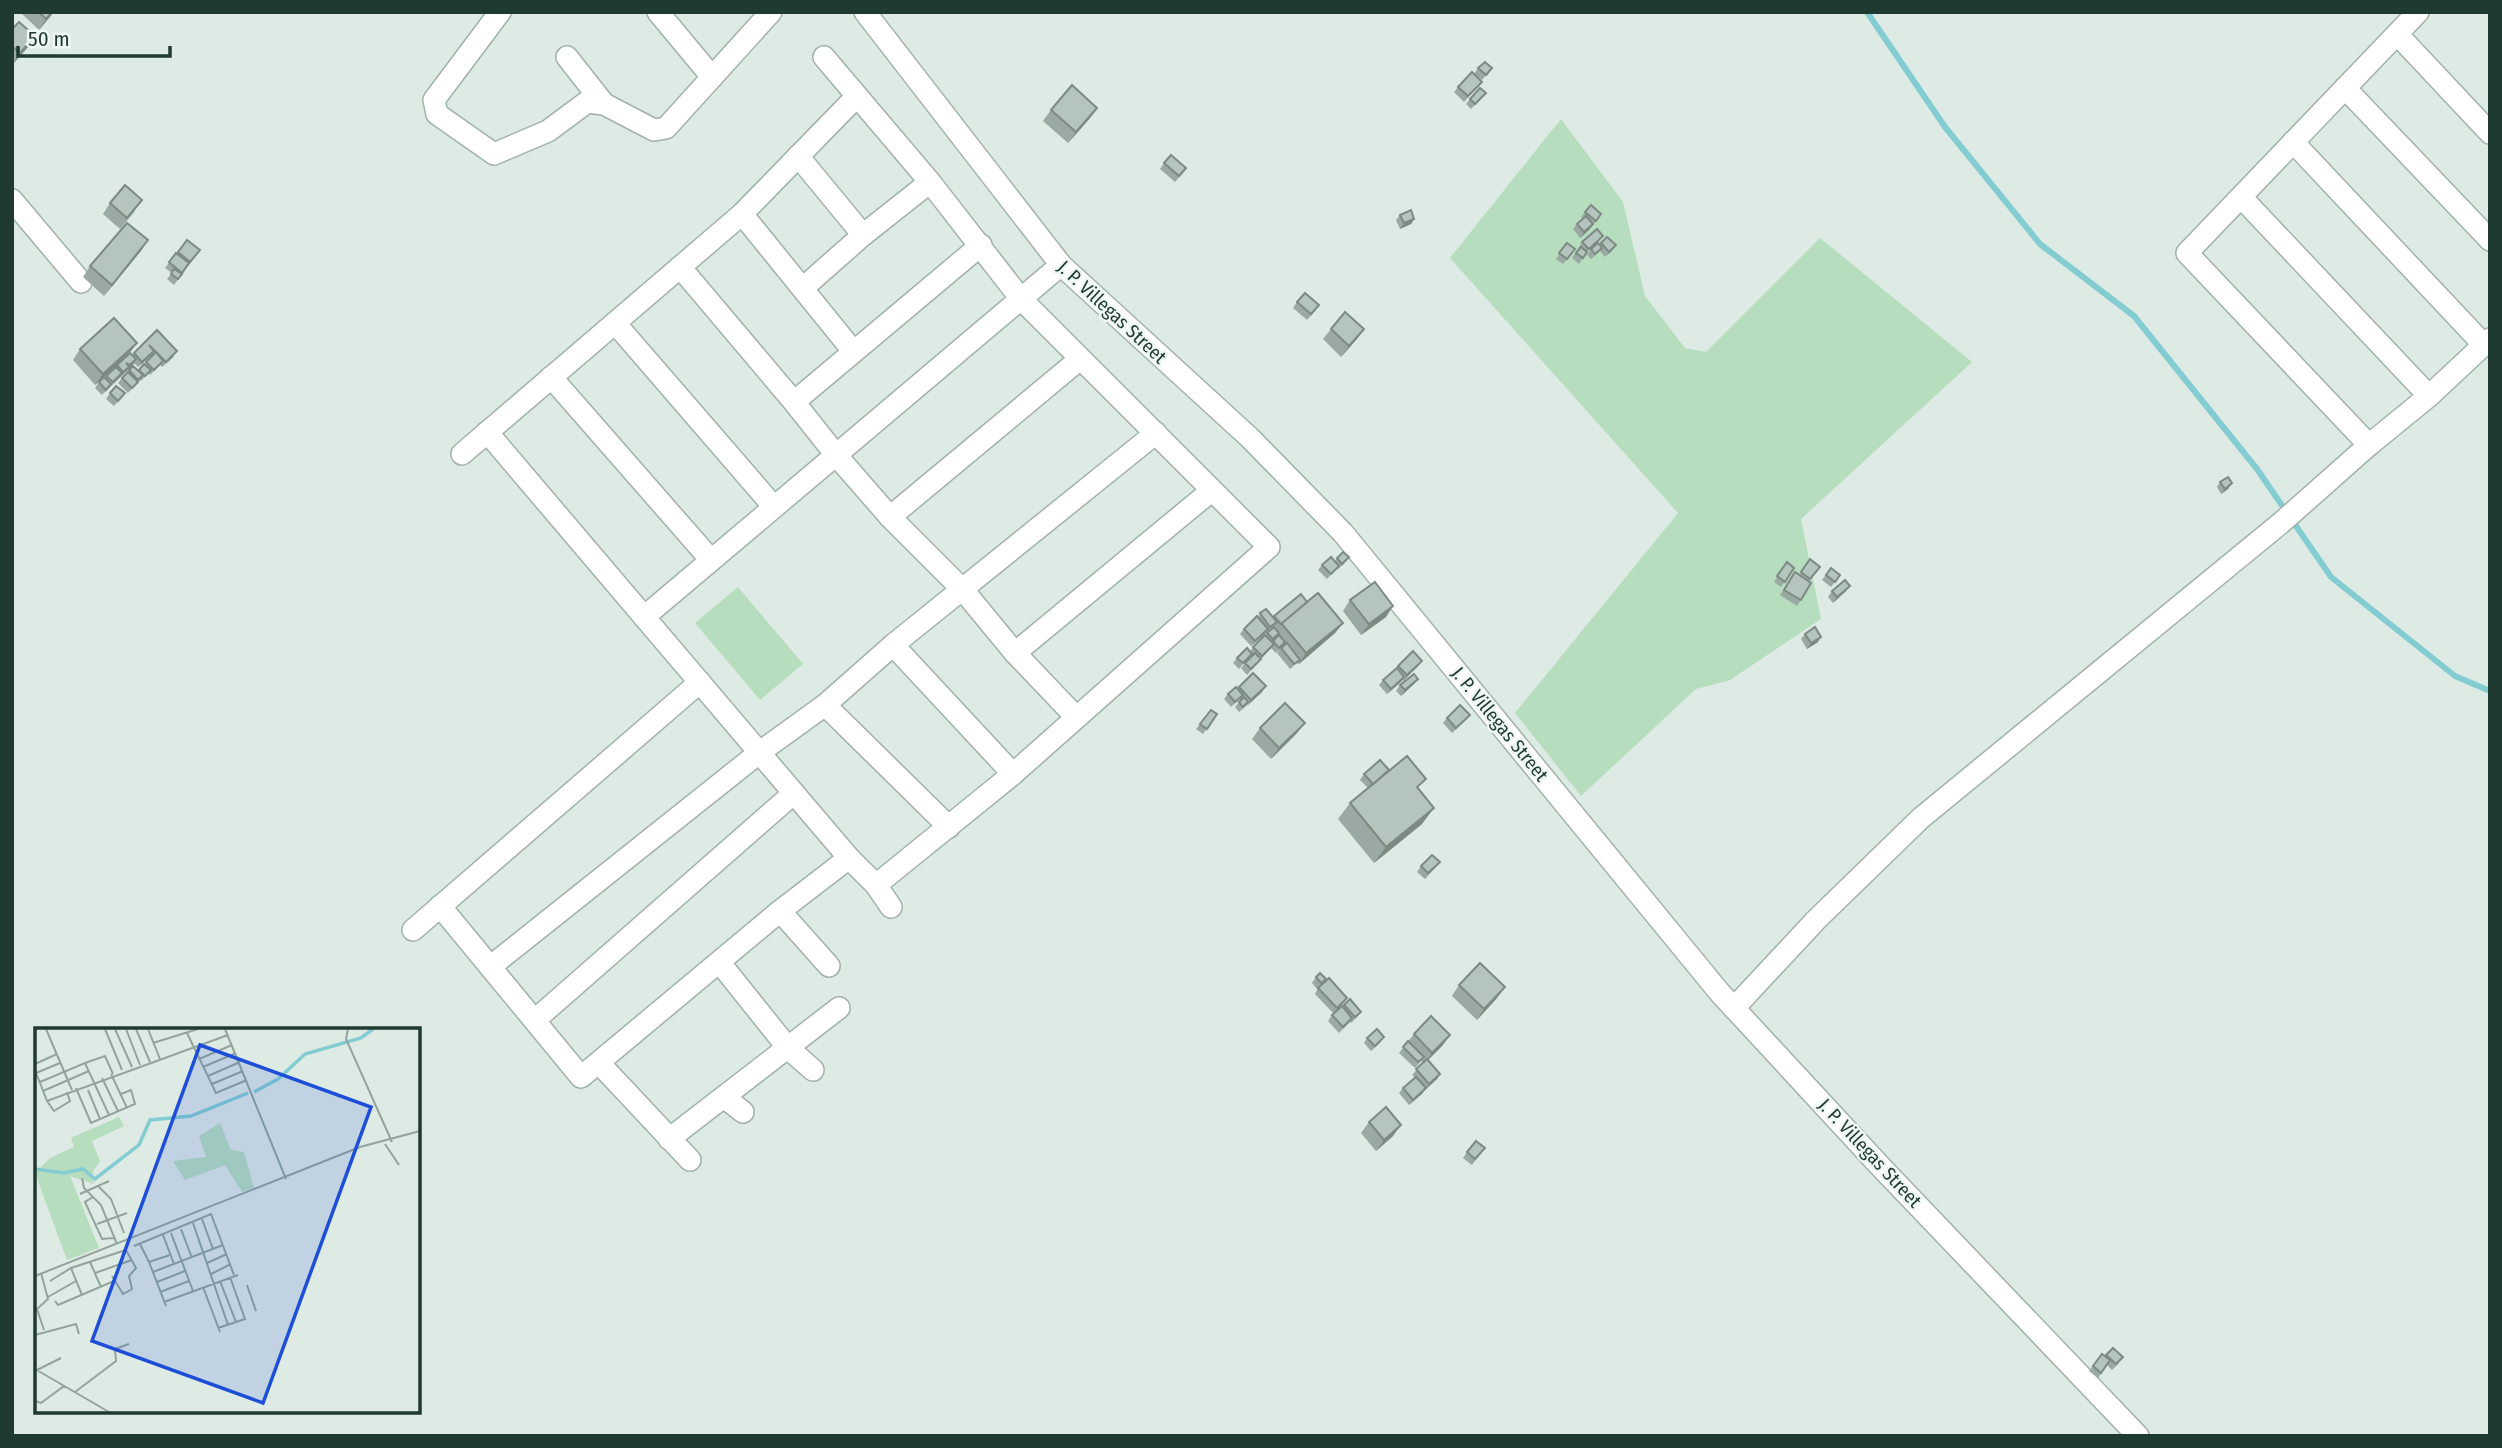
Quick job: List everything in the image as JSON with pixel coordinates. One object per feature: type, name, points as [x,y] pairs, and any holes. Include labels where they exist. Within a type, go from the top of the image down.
[{"type":"street","points":[[500,12],[434,100],[437,114],[494,154],[548,131],[587,102],[604,104],[654,130],[666,128],[771,12]]},
{"type":"street","points":[[658,12],[712,77]]},
{"type":"street","name":"J. P. Villegas Street","points":[[864,12],[1060,265],[1251,438],[1343,533],[1602,851],[1734,1008],[1880,1166],[2138,1436]]},
{"type":"street","points":[[2369,445],[2188,253],[2417,12]]},
{"type":"street","points":[[2397,34],[2490,132]]},
{"type":"street","points":[[567,57],[604,104]]},
{"type":"street","points":[[824,57],[981,245],[1021,299],[1269,547],[1013,774],[876,885]]},
{"type":"street","points":[[2345,88],[2490,240]]},
{"type":"street","points":[[462,454],[741,214],[857,96]]},
{"type":"street","points":[[1734,1008],[1816,920],[1921,818],[2282,522],[2429,396],[2487,342],[2293,142]]},
{"type":"street","points":[[798,156],[863,235]]},
{"type":"street","points":[[803,288],[863,235],[930,183]]},
{"type":"street","points":[[2241,197],[2429,396]]},
{"type":"street","points":[[12,200],[81,282]]},
{"type":"street","points":[[741,214],[853,351]]},
{"type":"street","points":[[794,402],[981,245]]},
{"type":"street","points":[[644,617],[1060,265]]},
{"type":"street","points":[[680,267],[835,455],[890,517],[964,590],[1015,653],[1076,717]]},
{"type":"street","points":[[615,323],[774,508]]},
{"type":"street","points":[[890,517],[1080,359]]},
{"type":"street","points":[[551,377],[711,560]]},
{"type":"street","points":[[487,432],[849,858],[876,885],[891,907]]},
{"type":"street","points":[[490,967],[761,752],[825,705],[893,645],[1156,433]]},
{"type":"street","points":[[1015,653],[1211,491]]},
{"type":"street","points":[[893,645],[1013,774]]},
{"type":"street","points":[[412,930],[700,682]]},
{"type":"street","points":[[825,705],[949,827]]},
{"type":"street","points":[[535,1020],[794,793]]},
{"type":"street","points":[[440,906],[582,1077],[780,911],[849,858]]},
{"type":"street","points":[[780,911],[829,966]]},
{"type":"street","points":[[720,963],[788,1048],[813,1070]]},
{"type":"street","points":[[669,1139],[839,1008]]},
{"type":"street","points":[[599,1063],[690,1160]]},
{"type":"street","points":[[724,1097],[743,1112]]},
{"type":"green space","points":[[1561,119],[1623,202],[1645,296],[1685,348],[1706,352],[1820,238],[1972,362],[1801,519],[1821,619],[1730,680],[1696,689],[1581,796],[1515,713],[1678,513],[1450,258]]},
{"type":"green space","points":[[738,587],[803,664],[760,700],[695,623]]},
{"type":"building","points":[[39,12],[52,12],[46,19]]},
{"type":"building","points":[[19,22],[35,36],[20,53],[12,46],[12,29]]},
{"type":"building","points":[[1485,62],[1492,68],[1486,75],[1478,68]]},
{"type":"building","points":[[1472,72],[1482,82],[1468,96],[1458,87]]},
{"type":"building","points":[[1072,85],[1097,108],[1076,132],[1051,110]]},
{"type":"building","points":[[1480,88],[1486,93],[1475,104],[1470,99]]},
{"type":"building","points":[[1171,155],[1186,168],[1179,176],[1164,163]]},
{"type":"building","points":[[125,185],[142,200],[127,218],[110,203]]},
{"type":"building","points":[[1591,205],[1601,214],[1596,221],[1585,212]]},
{"type":"building","points":[[1411,210],[1414,219],[1404,223],[1400,215]]},
{"type":"building","points":[[1586,216],[1593,224],[1584,232],[1577,224]]},
{"type":"building","points":[[127,223],[148,240],[112,285],[90,266]]},
{"type":"building","points":[[1597,229],[1603,236],[1589,249],[1582,242]]},
{"type":"building","points":[[1607,237],[1616,245],[1609,252],[1601,243]]},
{"type":"building","points":[[187,240],[200,250],[190,262],[178,252]]},
{"type":"building","points":[[1567,243],[1575,249],[1567,259],[1559,253]]},
{"type":"building","points":[[1598,243],[1602,248],[1595,254],[1591,249]]},
{"type":"building","points":[[1581,247],[1587,252],[1583,258],[1576,253]]},
{"type":"building","points":[[176,253],[189,263],[182,273],[169,262]]},
{"type":"building","points":[[174,269],[182,274],[178,279],[171,274]]},
{"type":"building","points":[[1305,293],[1319,305],[1311,314],[1297,302]]},
{"type":"building","points":[[1345,312],[1364,329],[1349,346],[1331,329]]},
{"type":"building","points":[[114,318],[137,343],[103,374],[80,349]]},
{"type":"building","points":[[157,330],[177,351],[166,362],[149,345],[154,351],[142,362],[134,353]]},
{"type":"building","points":[[156,352],[163,361],[154,370],[146,362]]},
{"type":"building","points":[[130,353],[136,359],[130,365],[126,363],[129,367],[123,372],[117,365]]},
{"type":"building","points":[[144,364],[151,370],[145,376],[139,370]]},
{"type":"building","points":[[133,366],[143,375],[138,380],[129,370]]},
{"type":"building","points":[[116,367],[122,373],[113,382],[106,376]]},
{"type":"building","points":[[128,372],[138,382],[132,388],[122,378]]},
{"type":"building","points":[[104,377],[111,384],[106,390],[99,382]]},
{"type":"building","points":[[116,386],[125,393],[118,401],[110,393]]},
{"type":"building","points":[[2228,477],[2232,483],[2225,489],[2220,482]]},
{"type":"building","points":[[1343,552],[1349,557],[1342,564],[1337,558]]},
{"type":"building","points":[[1331,557],[1339,566],[1331,574],[1322,565]]},
{"type":"building","points":[[1810,559],[1820,567],[1810,579],[1801,572]]},
{"type":"building","points":[[1787,562],[1794,568],[1785,582],[1777,576]]},
{"type":"building","points":[[1831,568],[1840,575],[1835,582],[1826,575]]},
{"type":"building","points":[[1795,572],[1811,583],[1801,600],[1784,590]]},
{"type":"building","points":[[1845,580],[1850,586],[1837,597],[1832,591]]},
{"type":"building","points":[[1375,582],[1393,606],[1369,624],[1350,600]]},
{"type":"building","points":[[1318,593],[1343,623],[1306,653],[1281,623]]},
{"type":"building","points":[[1301,594],[1307,602],[1281,624],[1274,616]]},
{"type":"building","points":[[1266,609],[1277,622],[1270,627],[1260,613]]},
{"type":"building","points":[[1257,616],[1268,629],[1255,641],[1244,629]]},
{"type":"building","points":[[1274,627],[1279,633],[1273,639],[1267,633]]},
{"type":"building","points":[[1815,627],[1821,637],[1811,643],[1805,634]]},
{"type":"building","points":[[1265,635],[1274,644],[1262,656],[1253,647]]},
{"type":"building","points":[[1279,635],[1285,642],[1279,648],[1273,641]]},
{"type":"building","points":[[1287,643],[1300,660],[1294,664],[1281,648]]},
{"type":"building","points":[[1247,648],[1252,654],[1243,663],[1237,658]]},
{"type":"building","points":[[1413,651],[1422,661],[1407,675],[1398,666]]},
{"type":"building","points":[[1255,653],[1261,659],[1251,669],[1245,663]]},
{"type":"building","points":[[1397,668],[1404,677],[1391,689],[1383,680]]},
{"type":"building","points":[[1253,673],[1266,686],[1251,700],[1239,687]]},
{"type":"building","points":[[1414,674],[1418,679],[1405,690],[1400,685]]},
{"type":"building","points":[[1236,687],[1243,695],[1235,702],[1228,694]]},
{"type":"building","points":[[1244,697],[1248,702],[1243,707],[1239,702]]},
{"type":"building","points":[[1285,703],[1305,723],[1279,748],[1260,728]]},
{"type":"building","points":[[1460,705],[1470,715],[1456,728],[1447,718]]},
{"type":"building","points":[[1211,710],[1217,714],[1207,729],[1200,724]]},
{"type":"building","points":[[1407,756],[1426,779],[1417,787],[1434,808],[1386,847],[1350,803]]},
{"type":"building","points":[[1380,760],[1389,770],[1373,784],[1364,774]]},
{"type":"building","points":[[1432,855],[1440,862],[1428,873],[1421,866]]},
{"type":"building","points":[[1480,963],[1505,987],[1484,1009],[1459,985]]},
{"type":"building","points":[[1320,973],[1326,979],[1321,983],[1316,977]]},
{"type":"building","points":[[1329,978],[1347,998],[1337,1008],[1318,988]]},
{"type":"building","points":[[1350,999],[1361,1012],[1355,1017],[1344,1005]]},
{"type":"building","points":[[1342,1006],[1352,1018],[1343,1027],[1332,1015]]},
{"type":"building","points":[[1431,1016],[1450,1035],[1432,1053],[1414,1034]]},
{"type":"building","points":[[1377,1029],[1384,1037],[1375,1046],[1367,1038]]},
{"type":"building","points":[[1408,1041],[1424,1057],[1418,1062],[1403,1047]]},
{"type":"building","points":[[1427,1059],[1440,1074],[1429,1084],[1416,1069]]},
{"type":"building","points":[[1416,1077],[1426,1088],[1413,1100],[1403,1088]]},
{"type":"building","points":[[1386,1107],[1401,1125],[1384,1140],[1369,1122]]},
{"type":"building","points":[[1476,1141],[1485,1148],[1475,1159],[1467,1152]]},
{"type":"building","points":[[2113,1348],[2123,1357],[2116,1364],[2106,1355]]},
{"type":"building","points":[[2102,1354],[2110,1360],[2101,1373],[2093,1366]]},
{"type":"waterway","points":[[1867,12],[1945,127],[2040,244],[2134,316],[2257,469],[2331,577],[2455,676],[2490,691]]}]
